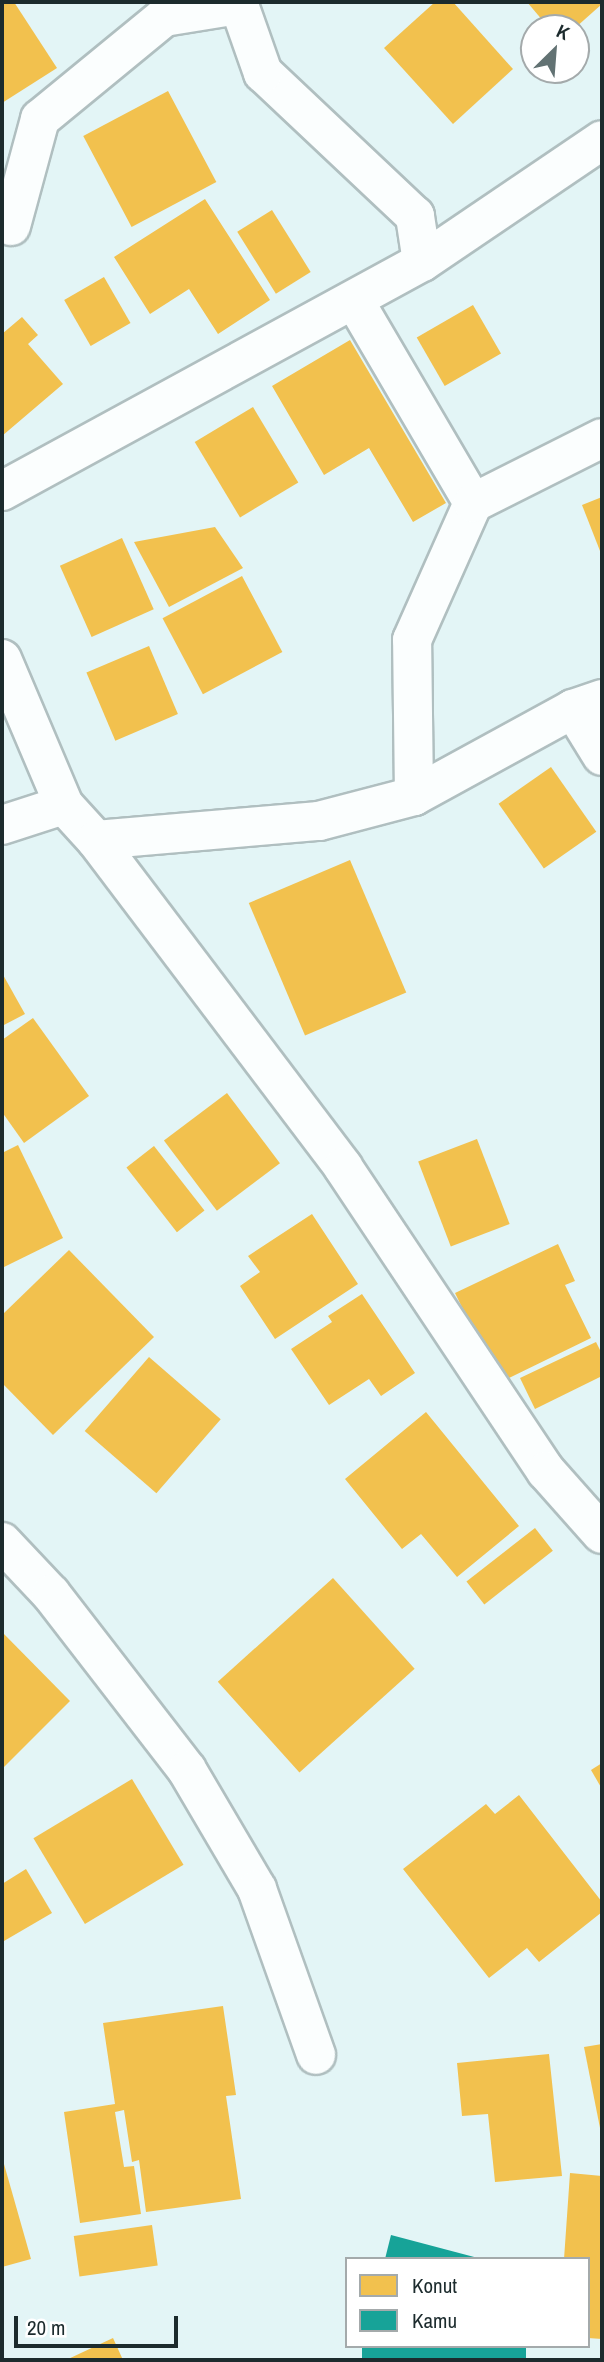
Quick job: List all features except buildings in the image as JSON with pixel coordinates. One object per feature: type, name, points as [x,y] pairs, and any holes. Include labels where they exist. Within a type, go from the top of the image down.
[{"type":"street","points":[[11,226],[40,119],[164,17],[238,3],[263,72],[415,216],[422,262]]},
{"type":"street","points":[[2,491],[422,262],[602,140]]},
{"type":"street","points":[[354,300],[472,503]]},
{"type":"street","points":[[414,796],[412,640],[472,503],[602,438]]},
{"type":"street","points":[[2,659],[64,805],[96,840],[343,1167],[546,1471],[602,1534]]},
{"type":"street","points":[[96,840],[319,821],[414,796],[588,704],[602,756]]},
{"type":"street","points":[[2,825],[64,805]]},
{"type":"street","points":[[2,1542],[51,1594],[187,1770],[257,1889],[316,2055]]}]
